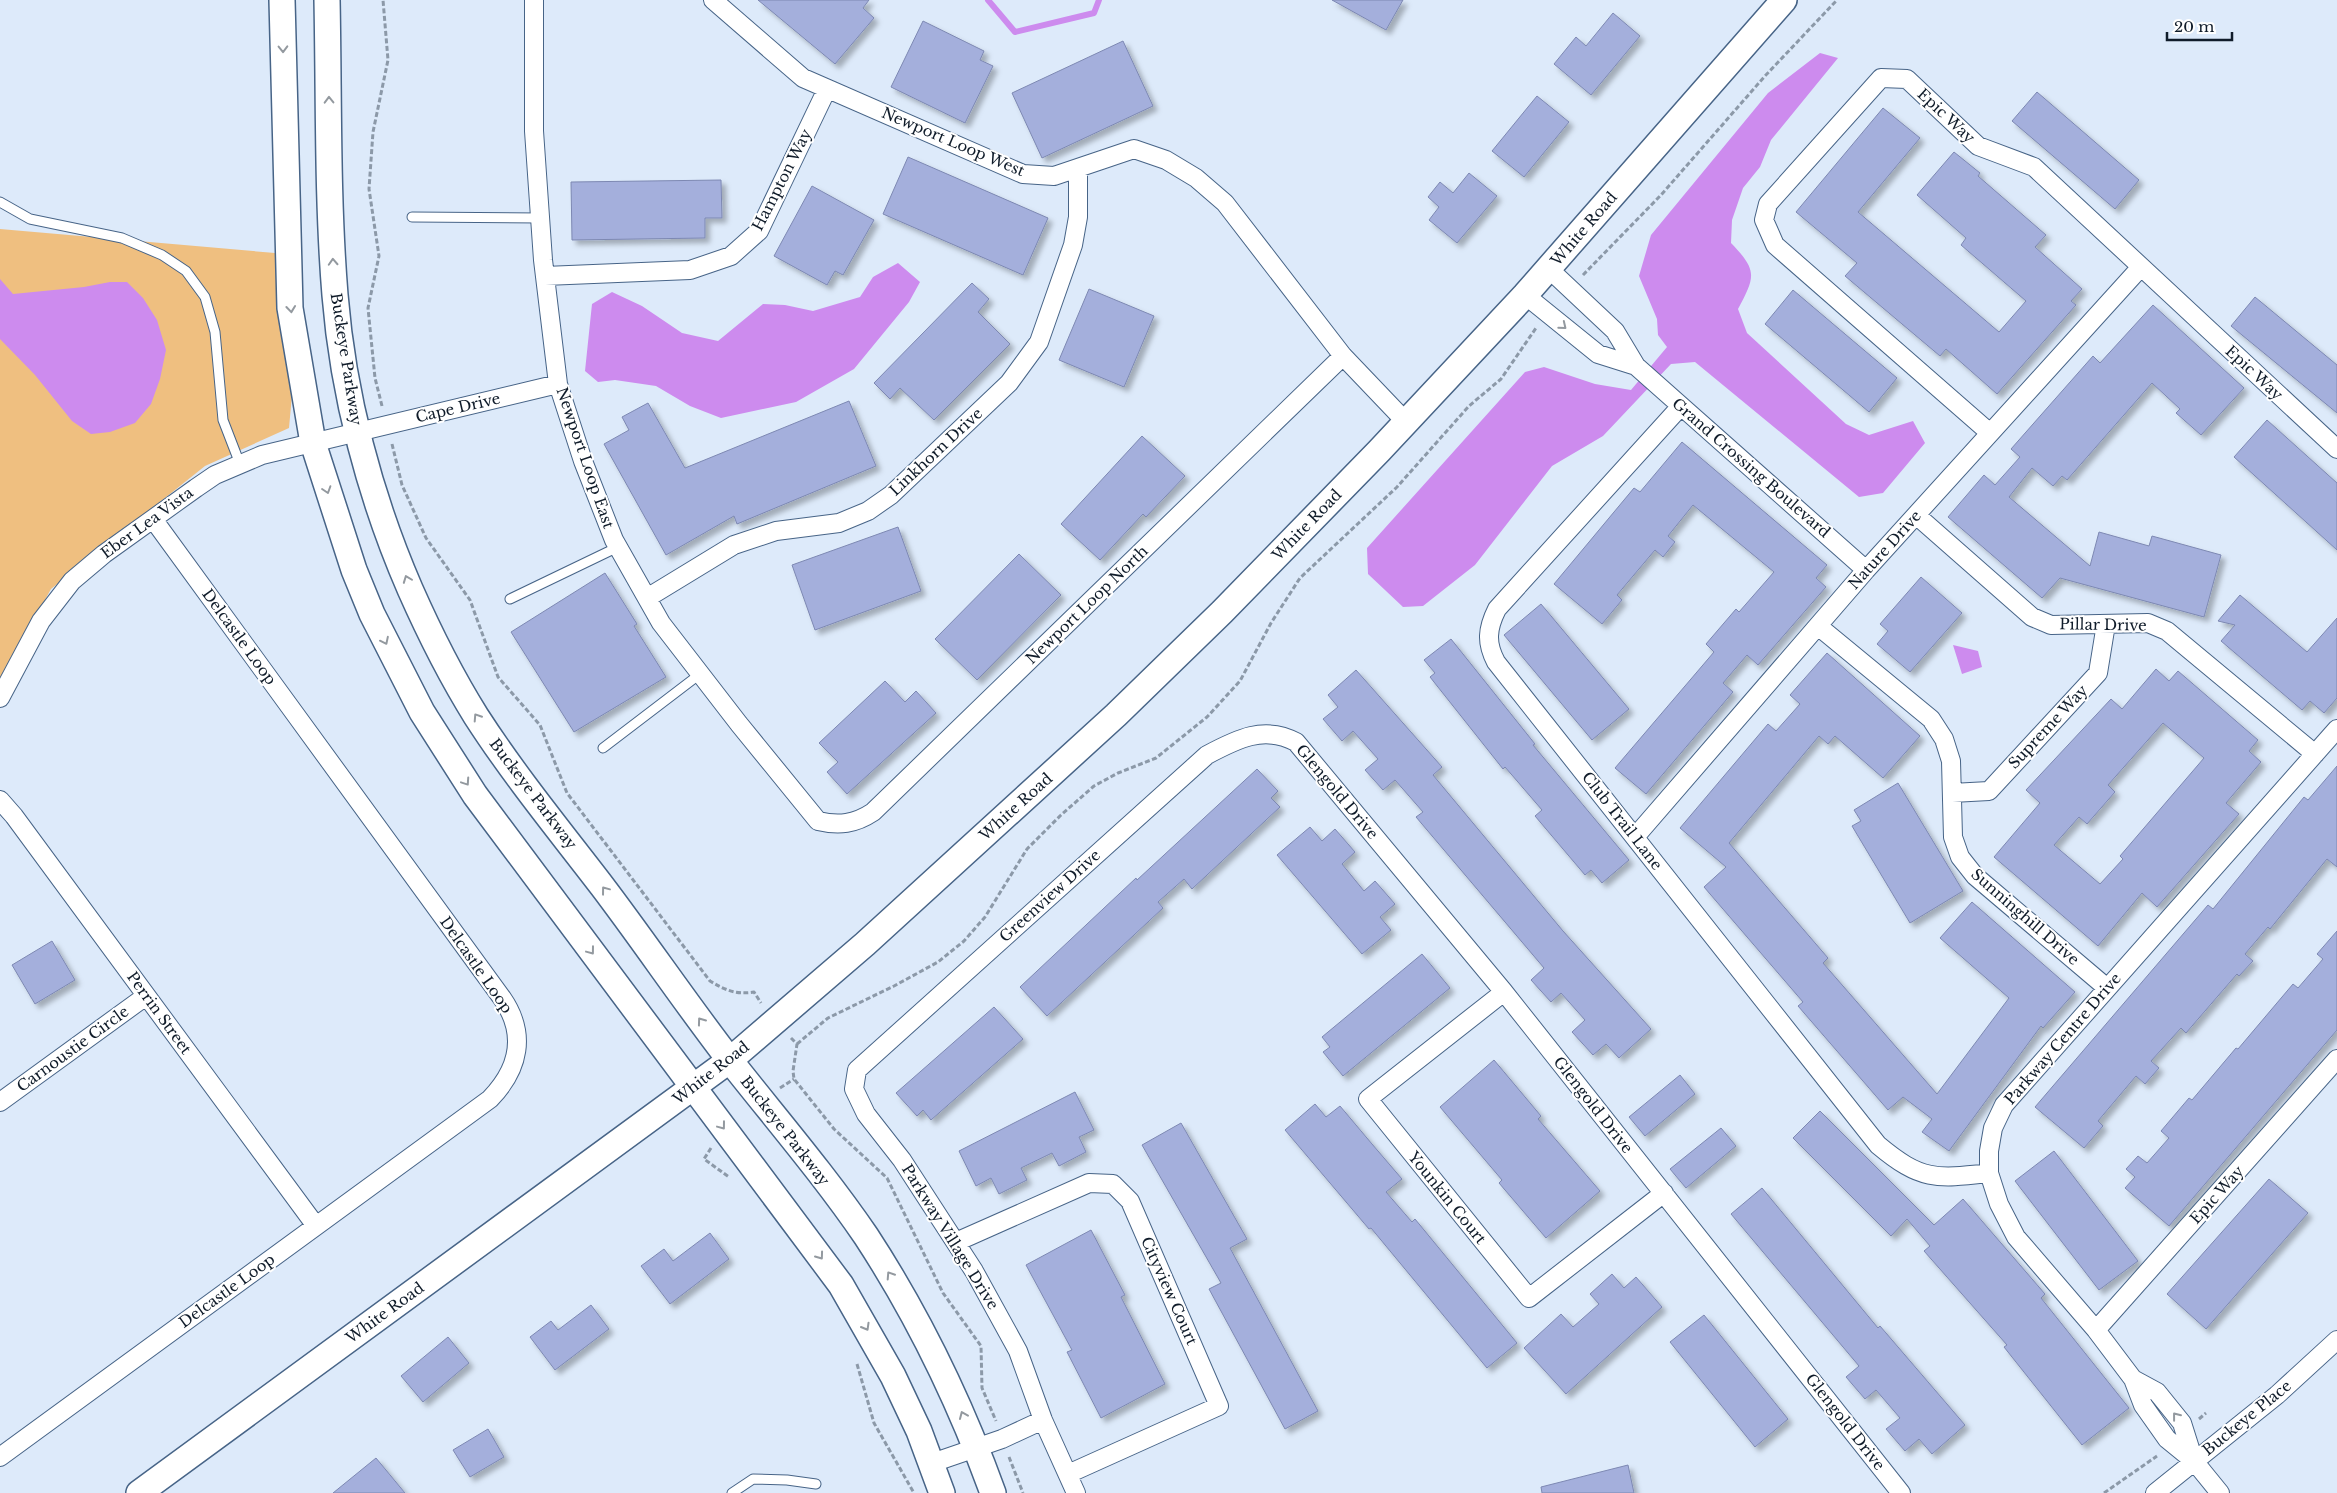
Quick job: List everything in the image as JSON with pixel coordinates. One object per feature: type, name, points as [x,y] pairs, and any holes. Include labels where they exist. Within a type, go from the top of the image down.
[{"type":"street","points":[[282,0],[290,299],[312,443],[354,570],[372,614],[422,712],[476,796],[841,1285],[893,1376],[932,1463],[942,1493]]},
{"type":"street","name":"Buckeye Parkway","points":[[327,0],[331,219],[335,298],[345,375],[358,432],[382,514],[409,587],[442,655],[477,717],[730,1060],[864,1233],[895,1282],[933,1349],[976,1447],[992,1493]]},
{"type":"street","name":"Newport Loop East","points":[[534,0],[534,131],[545,276],[558,384],[583,461],[618,547],[661,623],[818,821]]},
{"type":"street","name":"Newport Loop West","points":[[713,0],[803,78],[1023,174],[1054,176],[1134,150],[1166,160],[1196,178],[1225,203],[1343,356],[1406,422]]},
{"type":"street","name":"White Road","points":[[138,1493],[730,1060],[865,944],[1116,715],[1222,612],[1406,422],[1549,269],[1784,0]]},
{"type":"street","name":"Epic Way","points":[[1990,434],[1776,245],[1764,220],[1768,204],[1881,78],[1907,79],[1978,146],[2034,167],[2337,450]]},
{"type":"street","name":"Hampton Way","points":[[545,276],[690,270],[731,256],[760,231],[828,89]]},
{"type":"street","name":"Linkhorn Drive","points":[[647,598],[734,545],[776,531],[839,523],[868,512],[892,495],[1009,383],[1040,342],[1073,245],[1078,216],[1078,168]]},
{"type":"street","name":"Nature Drive","points":[[1635,837],[1866,570],[2140,268]]},
{"type":"street","name":"Grand Crossing Boulevard","points":[[1549,269],[1615,331],[1636,366],[1866,570]]},
{"type":"street","name":"Grand Crossing Boulevard","points":[[1525,295],[1598,354],[1636,366]]},
{"type":"street","name":"Newport Loop North","points":[[818,821],[842,824],[859,821],[873,812],[1343,356]]},
{"type":"street","name":"Cape Drive","points":[[358,432],[558,384]]},
{"type":"street","name":"Club Trail Lane","points":[[1681,406],[1497,609],[1490,623],[1488,637],[1490,651],[1496,662],[1878,1145],[1908,1167],[1926,1174],[1943,1178],[1989,1173]]},
{"type":"street","name":"Eber Lea Vista","points":[[0,698],[41,621],[57,599],[87,568],[215,475],[262,456],[358,432]]},
{"type":"street","name":"Pillar Drive","points":[[1916,516],[2032,617],[2051,625],[2148,623],[2167,631],[2315,754]]},
{"type":"street","name":"Delcastle Loop","points":[[0,1457],[490,1099],[510,1074],[517,1040],[516,1025],[510,1009],[153,519]]},
{"type":"street","name":"Supreme Way","points":[[1952,793],[1989,791],[2092,680],[2098,673],[2106,624]]},
{"type":"street","name":"Sunninghill Drive","points":[[1818,626],[1931,719],[1944,740],[1951,760],[1953,837],[1960,857],[1970,870],[2107,988]]},
{"type":"street","name":"Parkway Centre Drive","points":[[2220,1493],[2194,1461],[2182,1423],[2157,1392],[2133,1379],[2096,1330],[2016,1237],[1999,1204],[1989,1173],[1989,1151],[1993,1128],[2004,1104],[2337,730]]},
{"type":"street","name":"Glengold Drive","points":[[1271,734],[1283,736],[1296,742],[1504,992],[1901,1493]]},
{"type":"street","name":"Greenview Drive","points":[[854,1090],[857,1070],[1207,755],[1241,737],[1271,734]]},
{"type":"street","name":"Perrin Street","points":[[0,800],[14,816],[316,1226]]},
{"type":"street","name":"Younkin Court","points":[[1504,992],[1368,1099],[1529,1298],[1664,1194]]},
{"type":"street","name":"Carnoustie Circle","points":[[0,1102],[146,996]]},
{"type":"street","name":"Epic Way","points":[[2096,1330],[2337,1059]]},
{"type":"street","name":"Parkway Village Drive","points":[[854,1090],[866,1114],[902,1160],[974,1271],[1018,1351],[1043,1420],[1076,1493]]},
{"type":"street","name":"Cityview Court","points":[[956,1242],[1089,1183],[1113,1184],[1130,1202],[1219,1406],[1068,1474]]},
{"type":"street","name":"Buckeye Place","points":[[2155,1493],[2277,1395],[2337,1340]]},
{"type":"street","points":[[932,1463],[1002,1439],[1043,1420]]},
{"type":"lane","points":[[0,202],[30,219],[122,238],[162,255],[186,271],[205,297],[215,332],[223,420],[240,464]]},
{"type":"lane","points":[[412,217],[469,219],[540,218]]},
{"type":"lane","points":[[510,599],[618,547]]},
{"type":"lane","points":[[603,748],[700,674]]},
{"type":"lane","points":[[732,1493],[753,1479],[787,1480],[816,1484]]},
{"type":"path","points":[[383,0],[388,60],[373,132],[369,190],[379,256],[368,308],[375,378],[402,485],[426,538],[470,600],[498,677],[540,725],[567,793],[710,981],[725,990],[741,994],[754,992],[775,1021],[797,1044]]},
{"type":"path","points":[[1570,289],[1661,195],[1765,76],[1837,0]]},
{"type":"path","points":[[1023,1493],[982,1388],[982,1346],[943,1293],[887,1178],[834,1129],[794,1078],[792,1072],[797,1044],[828,1018],[938,962],[964,941],[986,917],[1028,850],[1061,815],[1094,786],[1118,773],[1156,758],[1207,718],[1240,681],[1271,623],[1300,578],[1397,487],[1469,406],[1500,379],[1525,342],[1549,314]]},
{"type":"shaded area","points":[[1820,53],[1838,58],[1771,140],[1760,167],[1743,188],[1732,220],[1731,243],[1746,260],[1751,274],[1751,281],[1738,309],[1747,333],[1846,424],[1869,435],[1913,421],[1925,443],[1883,493],[1859,497],[1695,362],[1671,364],[1603,436],[1552,466],[1475,565],[1423,606],[1403,607],[1368,574],[1367,548],[1525,372],[1544,367],[1595,384],[1631,390],[1667,347],[1658,335],[1657,319],[1639,276],[1651,235],[1768,93]]},
{"type":"shaded area","points":[[0,229],[275,253],[292,395],[289,428],[205,466],[51,589],[0,681]]},
{"type":"shaded area","points":[[898,263],[920,282],[909,302],[854,369],[796,402],[721,418],[690,406],[656,386],[615,380],[598,382],[585,371],[592,304],[612,292],[642,306],[682,333],[718,341],[763,304],[785,305],[813,311],[860,297],[873,277]]},
{"type":"shaded area","points":[[0,279],[13,294],[84,287],[110,282],[127,282],[143,298],[157,320],[166,350],[160,379],[151,404],[135,423],[110,432],[91,434],[72,421],[35,375],[0,339]]},
{"type":"shaded area","points":[[1953,645],[1978,651],[1982,667],[1962,674]]},
{"type":"building","points":[[758,0],[869,0],[863,8],[874,18],[835,64]]},
{"type":"building","points":[[1332,0],[1403,0],[1386,30]]},
{"type":"building","points":[[1613,13],[1640,36],[1591,95],[1554,64],[1576,37],[1586,46]]},
{"type":"building","points":[[923,21],[984,51],[980,60],[993,66],[965,123],[891,87]]},
{"type":"building","points":[[1123,41],[1153,106],[1042,158],[1012,93]]},
{"type":"building","points":[[2037,92],[2139,180],[2115,209],[2012,121]]},
{"type":"building","points":[[1537,96],[1569,122],[1524,177],[1492,151]]},
{"type":"building","points":[[1883,108],[1920,138],[1858,212],[1999,332],[2026,301],[1961,245],[1966,238],[1917,195],[1954,152],[1980,173],[1978,176],[2046,235],[2035,247],[2082,289],[2071,301],[2076,305],[1997,394],[1946,349],[1940,356],[1845,276],[1857,263],[1796,212]]},
{"type":"building","points":[[908,157],[1048,218],[1023,275],[883,214]]},
{"type":"building","points":[[1469,173],[1497,196],[1457,243],[1429,220],[1439,207],[1428,197],[1440,182],[1453,193]]},
{"type":"building","points":[[721,180],[722,218],[705,218],[705,238],[572,240],[571,182]]},
{"type":"building","points":[[812,186],[874,220],[843,275],[835,271],[827,285],[774,256]]},
{"type":"building","points":[[972,283],[989,299],[978,312],[1010,344],[934,420],[900,388],[890,399],[874,383]]},
{"type":"building","points":[[1089,289],[1154,316],[1124,387],[1059,360]]},
{"type":"building","points":[[1793,290],[1897,378],[1869,412],[1765,324]]},
{"type":"building","points":[[2255,297],[2337,365],[2337,413],[2231,326]]},
{"type":"building","points":[[2153,305],[2244,388],[2201,435],[2176,413],[2180,409],[2152,383],[2067,480],[2062,476],[2053,486],[2032,468],[2009,497],[2090,566],[2099,532],[2149,546],[2152,536],[2221,555],[2204,617],[2060,578],[2042,598],[1948,517],[1984,475],[1995,485],[2020,457],[2011,449],[2093,356],[2100,363]]},
{"type":"building","points":[[849,401],[876,466],[737,524],[734,516],[666,555],[604,444],[629,430],[622,417],[648,403],[685,468]]},
{"type":"building","points":[[2267,420],[2337,483],[2337,550],[2234,457]]},
{"type":"building","points":[[1142,436],[1185,476],[1146,517],[1143,514],[1100,560],[1061,524]]},
{"type":"building","points":[[1682,442],[1827,565],[1816,578],[1826,587],[1758,665],[1747,655],[1723,683],[1733,692],[1646,794],[1615,768],[1714,652],[1706,644],[1736,609],[1739,612],[1774,572],[1693,505],[1668,536],[1675,542],[1663,557],[1655,550],[1617,595],[1622,600],[1602,624],[1554,584],[1634,488],[1640,492]]},
{"type":"building","points":[[898,527],[921,591],[815,630],[792,565]]},
{"type":"building","points":[[1019,554],[1061,595],[977,680],[935,639]]},
{"type":"building","points":[[605,573],[637,624],[634,626],[666,677],[574,732],[511,632]]},
{"type":"building","points":[[1921,577],[1962,613],[1910,672],[1877,644],[1888,631],[1880,624]]},
{"type":"building","points":[[2240,595],[2307,652],[2337,618],[2337,698],[2324,713],[2310,701],[2302,710],[2221,641],[2235,625],[2218,621]]},
{"type":"building","points":[[1541,604],[1629,709],[1592,740],[1504,635]]},
{"type":"building","points":[[1451,639],[1535,744],[1533,745],[1629,860],[1602,883],[1591,870],[1585,875],[1535,816],[1542,810],[1505,767],[1503,769],[1430,677],[1435,673],[1424,660]]},
{"type":"building","points":[[1827,653],[1920,736],[1883,778],[1835,736],[1828,744],[1819,736],[1729,843],[1828,958],[1823,963],[1937,1094],[2009,998],[1940,938],[1972,902],[2075,992],[2043,1028],[2041,1026],[1949,1151],[1922,1132],[1932,1119],[1903,1097],[1888,1110],[1798,1006],[1803,1002],[1704,887],[1726,867],[1680,828],[1768,724],[1776,731],[1800,704],[1790,695]]},
{"type":"building","points":[[2156,669],[2169,681],[2178,671],[2258,740],[2249,751],[2261,762],[2226,803],[2239,814],[2157,907],[2142,893],[2098,946],[1994,857],[2040,803],[2026,790],[2111,699],[2122,709]],"holes":[[[2163,723],[2204,758],[2120,856],[2123,859],[2100,884],[2054,845],[2079,817],[2087,824],[2115,792],[2108,785]]]},
{"type":"building","points":[[1356,670],[1442,767],[1433,775],[1563,931],[1651,1029],[1619,1058],[1606,1044],[1593,1055],[1572,1032],[1585,1020],[1561,993],[1551,1002],[1531,980],[1544,968],[1416,817],[1423,812],[1395,780],[1383,790],[1365,770],[1378,759],[1353,731],[1342,741],[1323,719],[1338,707],[1328,695]]},
{"type":"building","points":[[885,681],[905,702],[916,691],[936,713],[847,794],[827,772],[838,762],[819,743]]},
{"type":"building","points":[[2337,766],[2337,867],[2327,859],[2270,929],[2268,927],[2245,954],[2253,961],[2239,976],[2237,974],[2186,1033],[2181,1028],[2151,1061],[2159,1068],[2145,1084],[2136,1076],[2098,1121],[2103,1126],[2084,1148],[2035,1107],[2208,905],[2213,909],[2304,797],[2308,800]]},
{"type":"building","points":[[1257,769],[1278,791],[1271,798],[1280,807],[1192,889],[1184,879],[1158,902],[1163,908],[1047,1016],[1020,987],[1136,878],[1137,880]]},
{"type":"building","points":[[1898,783],[1963,891],[1910,923],[1852,826],[1861,821],[1854,810]]},
{"type":"building","points":[[1310,827],[1322,841],[1335,829],[1355,852],[1342,864],[1364,891],[1375,881],[1395,904],[1380,917],[1391,930],[1362,954],[1277,855]]},
{"type":"building","points":[[2337,931],[2337,1030],[2169,1226],[2125,1188],[2135,1177],[2126,1169],[2138,1156],[2147,1163],[2169,1138],[2161,1131],[2189,1098],[2192,1100],[2236,1048],[2238,1049],[2293,984],[2298,988],[2323,959],[2317,954]]},
{"type":"building","points":[[52,941],[75,980],[35,1004],[12,965]]},
{"type":"building","points":[[1422,954],[1450,988],[1343,1076],[1323,1052],[1330,1047],[1322,1037]]},
{"type":"building","points":[[994,1007],[1023,1039],[931,1120],[923,1110],[917,1116],[896,1093]]},
{"type":"building","points":[[1494,1060],[1541,1116],[1538,1119],[1600,1191],[1546,1238],[1499,1183],[1502,1180],[1440,1107]]},
{"type":"building","points":[[1680,1075],[1695,1094],[1645,1136],[1629,1117]]},
{"type":"building","points":[[1075,1092],[1094,1130],[1079,1137],[1086,1152],[1059,1166],[1052,1153],[1021,1168],[1027,1180],[999,1194],[991,1178],[976,1186],[959,1151]]},
{"type":"building","points":[[1315,1104],[1326,1117],[1340,1106],[1402,1179],[1386,1192],[1412,1222],[1415,1219],[1517,1343],[1487,1368],[1371,1228],[1369,1229],[1285,1130]]},
{"type":"building","points":[[1820,1111],[1934,1225],[1963,1199],[2045,1294],[2041,1298],[2129,1408],[2082,1445],[2004,1347],[2007,1345],[1924,1251],[1930,1246],[1907,1219],[1891,1236],[1793,1138]]},
{"type":"building","points":[[1181,1123],[1247,1239],[1230,1248],[1318,1411],[1285,1429],[1209,1289],[1221,1283],[1142,1145]]},
{"type":"building","points":[[1721,1128],[1736,1146],[1686,1188],[1670,1169]]},
{"type":"building","points":[[2054,1151],[2138,1261],[2099,1290],[2015,1181]]},
{"type":"building","points":[[2269,1179],[2308,1213],[2206,1329],[2167,1294]]},
{"type":"building","points":[[1762,1188],[1878,1328],[1880,1326],[1965,1425],[1932,1454],[1919,1439],[1905,1451],[1886,1429],[1900,1418],[1876,1390],[1865,1399],[1846,1377],[1859,1366],[1731,1214]]},
{"type":"building","points":[[1091,1230],[1125,1295],[1121,1297],[1165,1384],[1101,1418],[1067,1352],[1072,1350],[1026,1265]]},
{"type":"building","points":[[710,1233],[729,1259],[670,1304],[641,1266],[664,1249],[673,1261]]},
{"type":"building","points":[[1612,1274],[1624,1288],[1636,1277],[1662,1307],[1566,1394],[1524,1348],[1561,1314],[1573,1327],[1599,1304],[1590,1294]]},
{"type":"building","points":[[591,1305],[609,1329],[555,1370],[530,1337],[551,1321],[558,1330]]},
{"type":"building","points":[[1704,1315],[1788,1419],[1755,1447],[1670,1342]]},
{"type":"building","points":[[448,1337],[469,1363],[423,1402],[401,1376]]},
{"type":"building","points":[[488,1429],[504,1457],[470,1477],[453,1450]]},
{"type":"building","points":[[376,1458],[405,1493],[333,1493]]},
{"type":"building","points":[[1628,1465],[1634,1493],[1542,1493],[1541,1487]]},
{"type":"waterway","points":[[988,0],[1015,32],[1094,13],[1099,0]]}]
